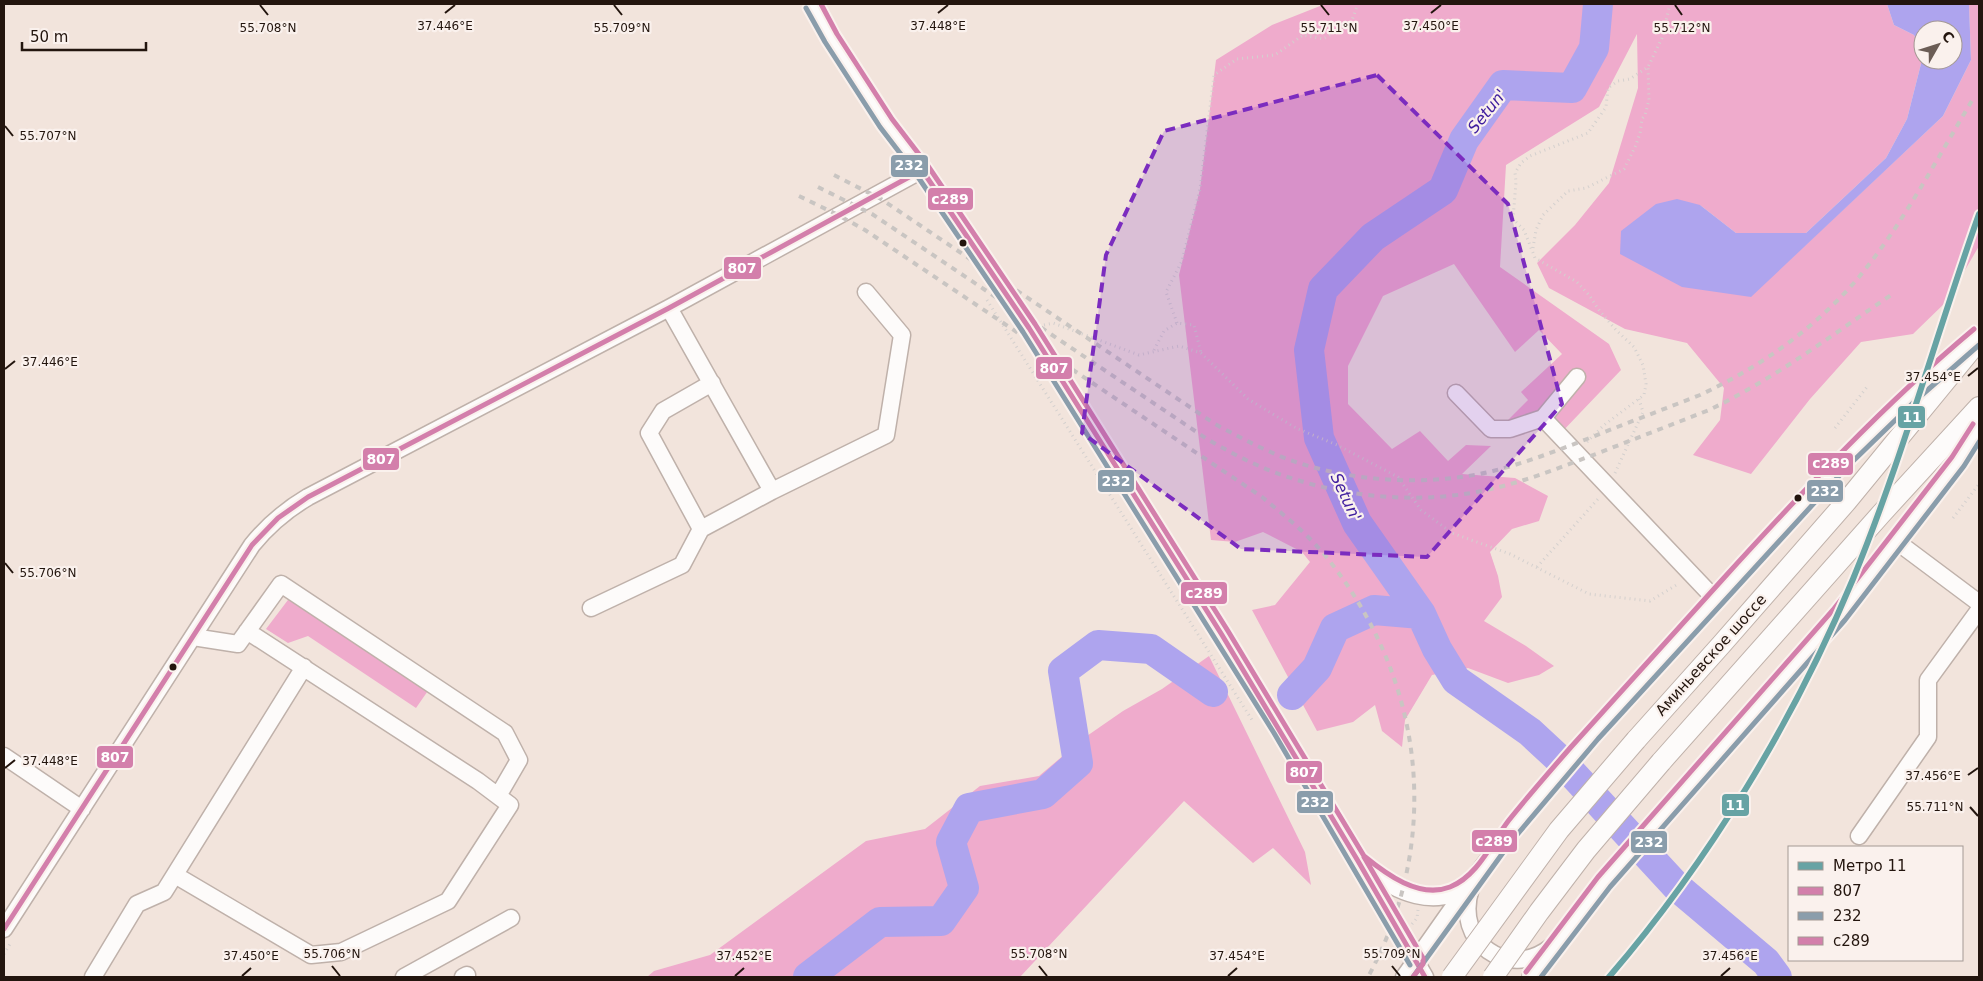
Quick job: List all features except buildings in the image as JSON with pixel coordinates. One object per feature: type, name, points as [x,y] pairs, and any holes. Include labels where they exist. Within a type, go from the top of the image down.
[{"type":"main road","name":"Аминьевское шоссе","points":[[1452,977],[1559,830],[1847,501],[1979,340]]},
{"type":"main road","points":[[1493,977],[1586,850],[1661,762],[1881,514],[1979,407]]},
{"type":"main road","points":[[1532,977],[1604,882],[1839,616],[1958,460],[1979,428]]},
{"type":"street","points":[[812,4],[831,38],[886,123],[922,170],[1029,328],[1232,651],[1425,977]]},
{"type":"street","points":[[9,933],[82,808],[252,545],[266,527],[286,511],[317,492],[669,308],[922,170]]},
{"type":"street","points":[[591,608],[682,565],[701,529],[886,435],[902,334],[866,292]]},
{"type":"street","points":[[669,308],[772,492]]},
{"type":"street","points":[[1404,977],[1474,879],[1520,819],[1610,714],[1801,505],[1873,430],[1948,360],[1979,335]]},
{"type":"street","points":[[1456,393],[1491,429],[1510,429],[1543,418],[1577,377]]},
{"type":"street","points":[[701,529],[649,433],[663,411],[712,383]]},
{"type":"street","points":[[1543,418],[1715,599]]},
{"type":"street","points":[[1896,542],[1979,604]]},
{"type":"street","points":[[193,637],[238,644],[281,584],[506,733],[519,760],[498,796]]},
{"type":"street","points":[[1859,836],[1928,736],[1928,680],[1979,610]]},
{"type":"street","points":[[175,875],[311,955],[341,952],[448,901],[510,805],[247,631]]},
{"type":"street","points":[[93,977],[137,904],[164,892],[304,667]]},
{"type":"street","points":[[4,756],[82,808]]},
{"type":"street","points":[[1358,861],[1398,890],[1420,897],[1438,897],[1450,894],[1464,888],[1474,879]]},
{"type":"street","points":[[1474,879],[1468,898],[1467,918],[1474,936],[1487,951],[1504,960],[1524,961],[1543,954],[1558,941]]},
{"type":"street","points":[[404,977],[511,918]]},
{"type":"path","points":[[1177,323],[1166,292],[1182,261],[1200,189],[1214,75],[1238,58],[1275,55],[1303,34],[1323,39],[1351,23],[1358,4]]},
{"type":"path","points":[[1533,248],[1536,230],[1543,215],[1568,191],[1586,188],[1624,169],[1636,146],[1640,133],[1642,119],[1649,100],[1648,67],[1662,38],[1670,4]]},
{"type":"path","points":[[1576,453],[1604,425],[1644,395],[1646,384],[1643,365],[1634,347],[1616,330],[1577,282],[1535,258],[1533,248],[1524,230],[1513,219],[1515,173],[1521,163],[1530,156],[1588,132],[1606,107],[1608,88],[1618,81],[1630,79],[1648,67]]},
{"type":"path","points":[[987,300],[1252,720]]},
{"type":"path","points":[[1029,328],[1052,323],[1140,355],[1179,346],[1201,353],[1248,399],[1296,428],[1337,445],[1398,477],[1421,510],[1452,533],[1510,554],[1589,594],[1650,601],[1692,575]]},
{"type":"path","points":[[1154,351],[1164,330],[1177,323],[1194,325],[1201,353]]},
{"type":"path","points":[[1835,428],[1867,386]]},
{"type":"path","points":[[1536,567],[1608,487],[1643,412],[1639,399]]},
{"type":"path","points":[[1953,518],[1979,484]]},
{"type":"path","points":[[1408,928],[1417,918],[1419,903]]},
{"type":"path","points":[[1417,918],[1421,922]]},
{"type":"path","points":[[4,954],[9,933]]},
{"type":"path","points":[[1384,953],[1390,950]]},
{"type":"highlighted area","points":[[1377,75],[1508,204],[1562,404],[1427,557],[1241,549],[1082,433],[1106,255],[1164,131]]},
{"type":"shaded area","points":[[1322,4],[1887,4],[1894,25],[1913,34],[1913,70],[1919,70],[1907,119],[1886,158],[1806,233],[1736,233],[1700,205],[1750,297],[1943,116],[1971,60],[1969,4],[1979,4],[1979,246],[1947,301],[1913,334],[1861,342],[1810,399],[1751,474],[1693,455],[1720,420],[1724,388],[1687,343],[1625,329],[1549,288],[1537,263],[1575,225],[1609,183],[1638,88],[1637,34],[1599,107],[1506,165],[1500,267],[1609,344],[1621,370],[1559,435],[1543,418],[1505,423],[1528,400],[1521,392],[1562,354],[1539,330],[1515,352],[1454,264],[1383,296],[1348,366],[1348,404],[1392,449],[1420,431],[1448,461],[1466,445],[1491,446],[1462,474],[1515,478],[1548,496],[1539,521],[1512,529],[1490,552],[1498,576],[1502,597],[1484,621],[1526,646],[1554,666],[1539,675],[1508,683],[1468,668],[1432,675],[1405,720],[1402,747],[1382,731],[1375,705],[1353,722],[1317,731],[1252,610],[1275,605],[1310,562],[1302,552],[1263,532],[1235,542],[1211,540],[1179,275],[1200,189],[1216,60],[1272,25]]},
{"type":"shaded area","points":[[1887,4],[1969,4],[1971,60],[1943,116],[1751,297],[1682,287],[1620,254],[1621,231],[1656,204],[1677,199],[1700,205],[1736,233],[1806,233],[1886,158],[1907,119],[1919,70],[1963,70],[1963,20],[1913,20],[1913,34],[1894,25]]},
{"type":"shaded area","points":[[294,592],[432,685],[416,708],[308,636],[288,643],[266,629]]},
{"type":"shaded area","points":[[1209,656],[1305,852],[1311,885],[1273,848],[1253,863],[1184,801],[1020,977],[647,977],[654,971],[710,955],[866,841],[925,829],[980,786],[1039,776],[1084,738],[1123,711],[1162,689]]},
{"type":"waterway","name":"Setun'","points":[[1598,4],[1594,48],[1572,88],[1503,85],[1464,140],[1443,190],[1373,237],[1323,289],[1309,350],[1319,438],[1357,523],[1421,614],[1437,649],[1456,680],[1530,732],[1558,758],[1677,887],[1766,962],[1777,977]]},
{"type":"waterway","points":[[1292,695],[1317,668],[1335,628],[1374,610],[1421,614]]},
{"type":"waterway","points":[[808,977],[880,922],[941,921],[964,888],[951,842],[969,808],[1043,794],[1078,763],[1063,671],[1098,645],[1151,649],[1213,692]]},
{"type":"railway","points":[[834,175],[881,199],[1215,424],[1251,443],[1287,459],[1337,473],[1389,480],[1442,479],[1468,476],[1505,468],[1587,439],[1700,395],[1763,361],[1819,318],[1853,284],[1870,263],[1902,218],[1973,99]]},
{"type":"railway","points":[[818,187],[872,214],[1207,439],[1234,454],[1282,475],[1308,483],[1334,490],[1388,497],[1442,497],[1495,488],[1521,481],[1709,410],[1757,385],[1891,295]]},
{"type":"railway","points":[[799,196],[865,230],[1262,497],[1305,534],[1328,559],[1361,606],[1386,656],[1403,708],[1412,762],[1414,816],[1407,871],[1392,924],[1368,977]]},
{"type":"metro line","name":"11","points":[[1609,977],[1646,932],[1715,838],[1776,737],[1830,632],[1871,534],[1979,214]]},
{"type":"transit line","name":"с289","points":[[821,4],[837,34],[892,119],[928,166],[1035,324],[1228,631],[1364,856],[1393,877],[1415,887],[1438,890],[1450,887],[1469,875],[1484,858],[1509,820],[1555,765],[1782,514],[1907,388],[1974,329]]},
{"type":"transit line","name":"232","points":[[806,8],[825,42],[880,127],[916,174],[1023,332],[1274,733],[1410,965]]},
{"type":"transit line","name":"807","points":[[922,170],[1029,328],[1222,635],[1358,861],[1425,977]]},
{"type":"transit line","name":"807","points":[[4,929],[252,545],[278,518],[308,497],[669,308],[922,170]]},
{"type":"transit line","name":"232","points":[[1413,977],[1510,843],[1598,739],[1849,465],[1915,401],[1979,345]]},
{"type":"transit line","name":"с289","points":[[1526,972],[1598,877],[1833,610],[1952,457],[1973,424]]},
{"type":"transit line","name":"232","points":[[1541,977],[1610,887],[1845,620],[1964,466],[1979,442]]},
{"type":"transit line","name":"с289","points":[[1364,857],[1423,958],[1423,964],[1413,977]]}]
